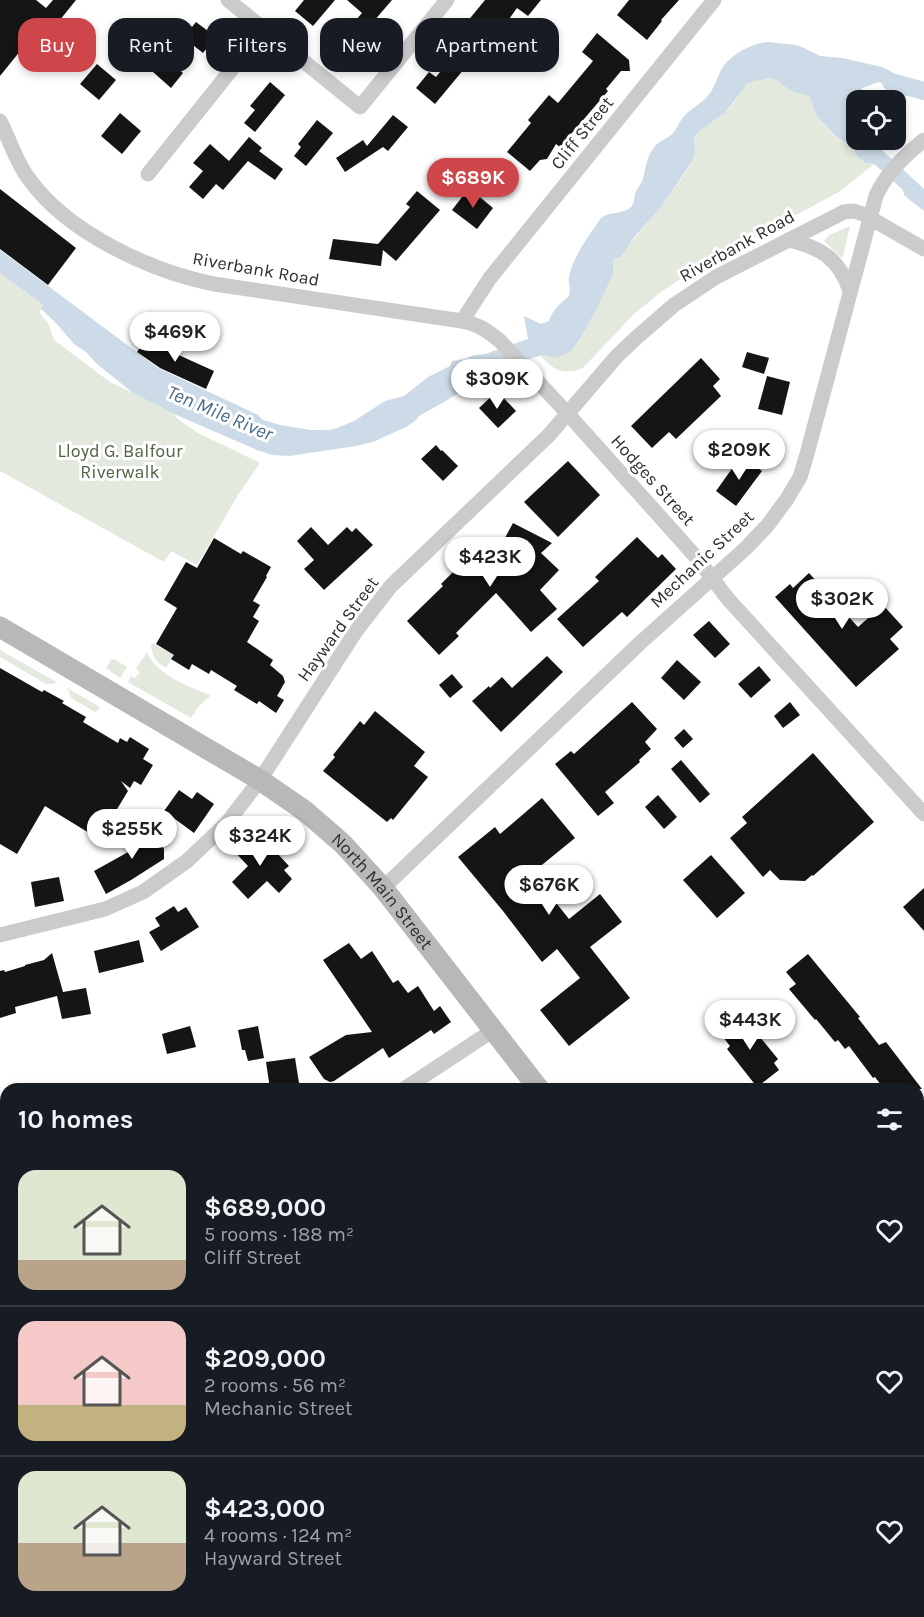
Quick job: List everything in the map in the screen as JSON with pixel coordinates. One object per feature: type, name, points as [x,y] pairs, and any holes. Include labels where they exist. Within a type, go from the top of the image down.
[{"type":"main road","name":"North Main Street","points":[[0,627],[260,780],[305,811],[343,844],[383,888],[534,1083]]},
{"type":"street","points":[[228,0],[250,18]]},
{"type":"street","points":[[308,65],[360,107],[447,0]]},
{"type":"street","name":"Cliff Street","points":[[462,321],[490,278],[714,0]]},
{"type":"street","points":[[148,174],[230,72]]},
{"type":"street","name":"Riverbank Road","points":[[0,121],[21,168],[42,195],[94,236],[148,264],[220,286],[462,321]]},
{"type":"street","name":"Mechanic Street","points":[[383,888],[631,651],[746,548],[767,526],[787,499],[797,482],[811,440],[874,201],[880,186],[893,168],[924,140]]},
{"type":"street","name":"Riverbank Road","points":[[568,414],[617,356],[674,305],[721,274],[844,212],[858,212],[924,249]]},
{"type":"street","points":[[788,240],[807,245],[831,258],[842,273],[850,291]]},
{"type":"street","name":"Hodges Street","points":[[462,321],[482,327],[500,340],[696,557],[728,599],[924,814]]},
{"type":"street","name":"Hayward Street","points":[[0,935],[105,909],[143,892],[187,861],[226,824],[260,780],[356,631],[391,586],[549,435],[568,414]]},
{"type":"street","points":[[413,1083],[492,1031]]},
{"type":"green space","points":[[770,78],[809,96],[815,114],[834,136],[846,144],[846,150],[854,150],[865,163],[874,164],[839,192],[695,269],[661,292],[633,315],[583,368],[564,371],[554,368],[540,355],[555,358],[574,347],[581,339],[613,274],[612,259],[635,238],[683,176],[694,156],[695,139],[699,132],[725,113],[750,82]]},
{"type":"green space","points":[[850,226],[842,258],[824,241],[829,235]]},
{"type":"green space","name":"Lloyd G. Balfour Riverwalk","points":[[0,273],[44,306],[39,312],[48,323],[54,340],[110,382],[174,414],[196,432],[260,463],[238,495],[197,565],[171,551],[164,562],[0,471]]},
{"type":"green space","points":[[152,643],[174,655],[166,668],[155,658]]},
{"type":"green space","points":[[0,650],[58,683],[46,684],[0,657]]},
{"type":"green space","points":[[147,652],[157,667],[165,673],[183,684],[210,695],[191,718],[128,682],[131,676],[135,678],[140,672],[136,669]]},
{"type":"green space","points":[[114,659],[127,667],[120,678],[106,668]]},
{"type":"green space","points":[[67,688],[100,707],[95,712],[71,698]]},
{"type":"water","name":"Ten Mile River","points":[[768,42],[796,45],[820,56],[842,58],[882,67],[913,89],[895,90],[879,82],[862,90],[846,90],[846,143],[835,136],[815,114],[809,96],[793,92],[770,78],[747,84],[725,113],[696,135],[693,160],[660,208],[620,257],[613,259],[613,274],[581,338],[570,352],[555,358],[542,355],[497,369],[419,416],[406,427],[373,442],[289,456],[272,455],[174,414],[133,393],[97,364],[86,352],[74,344],[41,309],[43,305],[0,273],[0,250],[158,368],[258,415],[263,420],[311,430],[337,428],[354,421],[385,401],[404,396],[428,377],[450,366],[452,361],[485,354],[528,339],[524,316],[541,324],[549,321],[555,310],[569,296],[569,277],[574,261],[601,218],[632,206],[648,158],[654,148],[672,134],[685,115],[708,95],[721,69],[730,59],[758,44]]},
{"type":"water","points":[[854,150],[882,150],[924,189],[924,211],[906,197],[903,190],[874,164],[865,163]]},
{"type":"building","points":[[0,0],[36,0],[46,8],[53,0],[76,0],[62,18],[18,18],[18,54],[0,76]]},
{"type":"building","points":[[304,0],[335,0],[313,26],[308,22],[308,18],[303,18],[295,11]]},
{"type":"building","points":[[347,0],[392,0],[376,18],[358,18],[362,13]]},
{"type":"building","points":[[485,0],[541,0],[528,16],[517,8],[510,18],[470,18]]},
{"type":"building","points":[[629,0],[679,0],[647,40],[617,15]]},
{"type":"building","points":[[196,22],[206,30],[206,49],[203,53],[194,46]]},
{"type":"building","points":[[597,33],[629,60],[630,71],[621,71],[606,89],[608,91],[560,147],[556,144],[547,159],[540,160],[530,171],[507,152],[531,123],[528,120],[549,95],[558,103],[593,61],[582,52]]},
{"type":"building","points":[[96,65],[116,80],[99,100],[80,84],[90,72],[96,72]]},
{"type":"building","points":[[153,72],[183,73],[171,88]]},
{"type":"building","points":[[429,72],[436,77],[440,72],[462,72],[435,104],[416,88]]},
{"type":"building","points":[[270,82],[285,95],[255,132],[244,123],[255,110],[250,106]]},
{"type":"building","points":[[120,113],[141,131],[122,154],[101,136]]},
{"type":"building","points":[[393,115],[408,127],[388,151],[383,147],[345,172],[336,158],[363,140],[367,146]]},
{"type":"building","points":[[317,120],[333,133],[306,166],[294,156],[301,147],[298,144]]},
{"type":"building","points":[[249,137],[262,148],[259,151],[283,169],[275,180],[248,161],[223,190],[216,184],[203,199],[189,187],[203,171],[193,163],[210,144],[229,161]]},
{"type":"building","points":[[469,188],[493,208],[477,229],[452,210]]},
{"type":"building","points":[[0,189],[76,248],[48,285],[0,249]]},
{"type":"building","points":[[417,191],[440,210],[396,261],[383,250],[381,266],[329,259],[333,239],[378,244],[410,207],[406,204]]},
{"type":"building","points":[[148,336],[172,352],[214,371],[206,389],[160,368],[137,352]]},
{"type":"building","points":[[747,352],[769,358],[764,374],[742,367]]},
{"type":"building","points":[[701,358],[720,379],[713,386],[721,396],[676,439],[669,432],[652,448],[631,426]]},
{"type":"building","points":[[767,376],[790,382],[782,415],[758,409]]},
{"type":"building","points":[[497,391],[516,411],[498,428],[479,408]]},
{"type":"building","points":[[436,445],[458,466],[443,481],[421,459]]},
{"type":"building","points":[[741,456],[762,471],[736,506],[716,491]]},
{"type":"building","points":[[568,461],[600,495],[558,537],[524,502]]},
{"type":"building","points":[[513,523],[552,543],[541,553],[559,570],[540,590],[557,609],[531,632],[496,593],[456,633],[459,636],[439,655],[407,621],[488,537],[499,549]]},
{"type":"building","points":[[311,527],[328,545],[347,527],[352,532],[356,528],[373,545],[324,590],[304,569],[314,560],[297,541]]},
{"type":"building","points":[[637,537],[658,558],[662,554],[676,569],[627,617],[622,612],[583,647],[557,619],[599,581],[595,577]]},
{"type":"building","points":[[214,538],[241,554],[243,551],[271,567],[253,601],[260,605],[253,617],[259,621],[247,642],[273,660],[270,665],[283,676],[285,682],[277,696],[284,700],[276,713],[259,701],[257,704],[234,690],[237,686],[211,670],[209,674],[192,664],[189,670],[171,659],[174,655],[156,644],[177,608],[164,600],[186,562],[197,568]]},
{"type":"building","points":[[809,573],[858,627],[883,605],[903,627],[890,639],[899,649],[856,687],[775,597],[790,584],[793,588]]},
{"type":"building","points":[[709,621],[730,644],[715,658],[693,635]]},
{"type":"building","points":[[547,656],[563,672],[501,732],[472,701],[502,677],[512,688]]},
{"type":"building","points":[[677,660],[701,682],[684,700],[661,678]]},
{"type":"building","points":[[759,666],[771,680],[751,698],[738,684]]},
{"type":"building","points":[[0,668],[42,692],[44,690],[64,701],[62,703],[86,717],[83,722],[118,743],[120,738],[127,742],[130,737],[149,749],[143,759],[153,765],[141,785],[134,781],[130,788],[121,781],[128,791],[99,839],[45,806],[17,854],[0,844]]},
{"type":"building","points":[[452,674],[463,687],[450,698],[439,685]]},
{"type":"building","points":[[632,702],[657,729],[645,742],[651,749],[639,760],[640,762],[605,792],[614,803],[598,816],[555,764],[571,751],[574,754]]},
{"type":"building","points":[[790,702],[800,715],[783,728],[774,716]]},
{"type":"building","points":[[375,711],[425,752],[414,766],[428,777],[393,820],[391,818],[387,822],[323,771],[360,721],[364,725]]},
{"type":"building","points":[[684,729],[693,739],[683,748],[674,738]]},
{"type":"building","points":[[813,753],[874,822],[805,881],[780,880],[770,870],[763,877],[730,838],[747,823],[742,817]]},
{"type":"building","points":[[681,760],[710,794],[700,803],[671,769]]},
{"type":"building","points":[[179,790],[192,799],[197,792],[214,804],[194,833],[164,811]]},
{"type":"building","points":[[658,795],[677,817],[664,829],[645,807]]},
{"type":"building","points":[[542,798],[575,838],[532,873],[569,919],[600,894],[622,922],[590,947],[630,998],[569,1046],[540,1010],[580,978],[557,949],[542,962],[458,857],[495,827],[500,834]]},
{"type":"building","points":[[151,824],[160,836],[157,838],[164,849],[164,859],[106,894],[94,871],[130,851],[124,843]]},
{"type":"building","points":[[247,834],[259,846],[265,840],[289,866],[284,870],[292,879],[279,893],[267,881],[248,899],[232,882],[248,866],[232,849]]},
{"type":"building","points":[[711,855],[745,893],[717,918],[683,880]]},
{"type":"building","points":[[59,877],[64,901],[35,907],[31,882]]},
{"type":"building","points":[[924,888],[924,931],[903,907]]},
{"type":"building","points":[[174,906],[178,912],[186,907],[199,927],[161,951],[149,932],[160,926],[155,918]]},
{"type":"building","points":[[139,940],[144,962],[99,973],[94,951]]},
{"type":"building","points":[[349,943],[361,959],[372,951],[393,983],[398,980],[408,993],[418,986],[434,1011],[440,1006],[451,1022],[434,1034],[431,1030],[389,1058],[383,1048],[330,1082],[324,1079],[309,1057],[346,1035],[372,1032],[323,960]]},
{"type":"building","points":[[52,953],[63,992],[86,988],[91,1014],[62,1019],[57,996],[15,1007],[16,1013],[0,1018],[0,971],[5,972],[44,960]]},
{"type":"building","points":[[808,954],[860,1017],[858,1018],[879,1045],[886,1042],[917,1083],[880,1083],[875,1077],[873,1078],[849,1046],[845,1049],[838,1040],[835,1042],[789,989],[796,984],[786,972]]},
{"type":"building","points":[[741,1014],[778,1059],[774,1063],[779,1070],[762,1083],[754,1083],[727,1049],[730,1046],[719,1032]]},
{"type":"building","points":[[190,1026],[196,1047],[167,1054],[162,1034]]},
{"type":"building","points":[[258,1026],[264,1058],[248,1061],[245,1050],[242,1050],[238,1030]]},
{"type":"building","points":[[295,1058],[299,1083],[269,1083],[266,1062]]},
{"type":"waterway","points":[[891,82],[924,91]]}]
